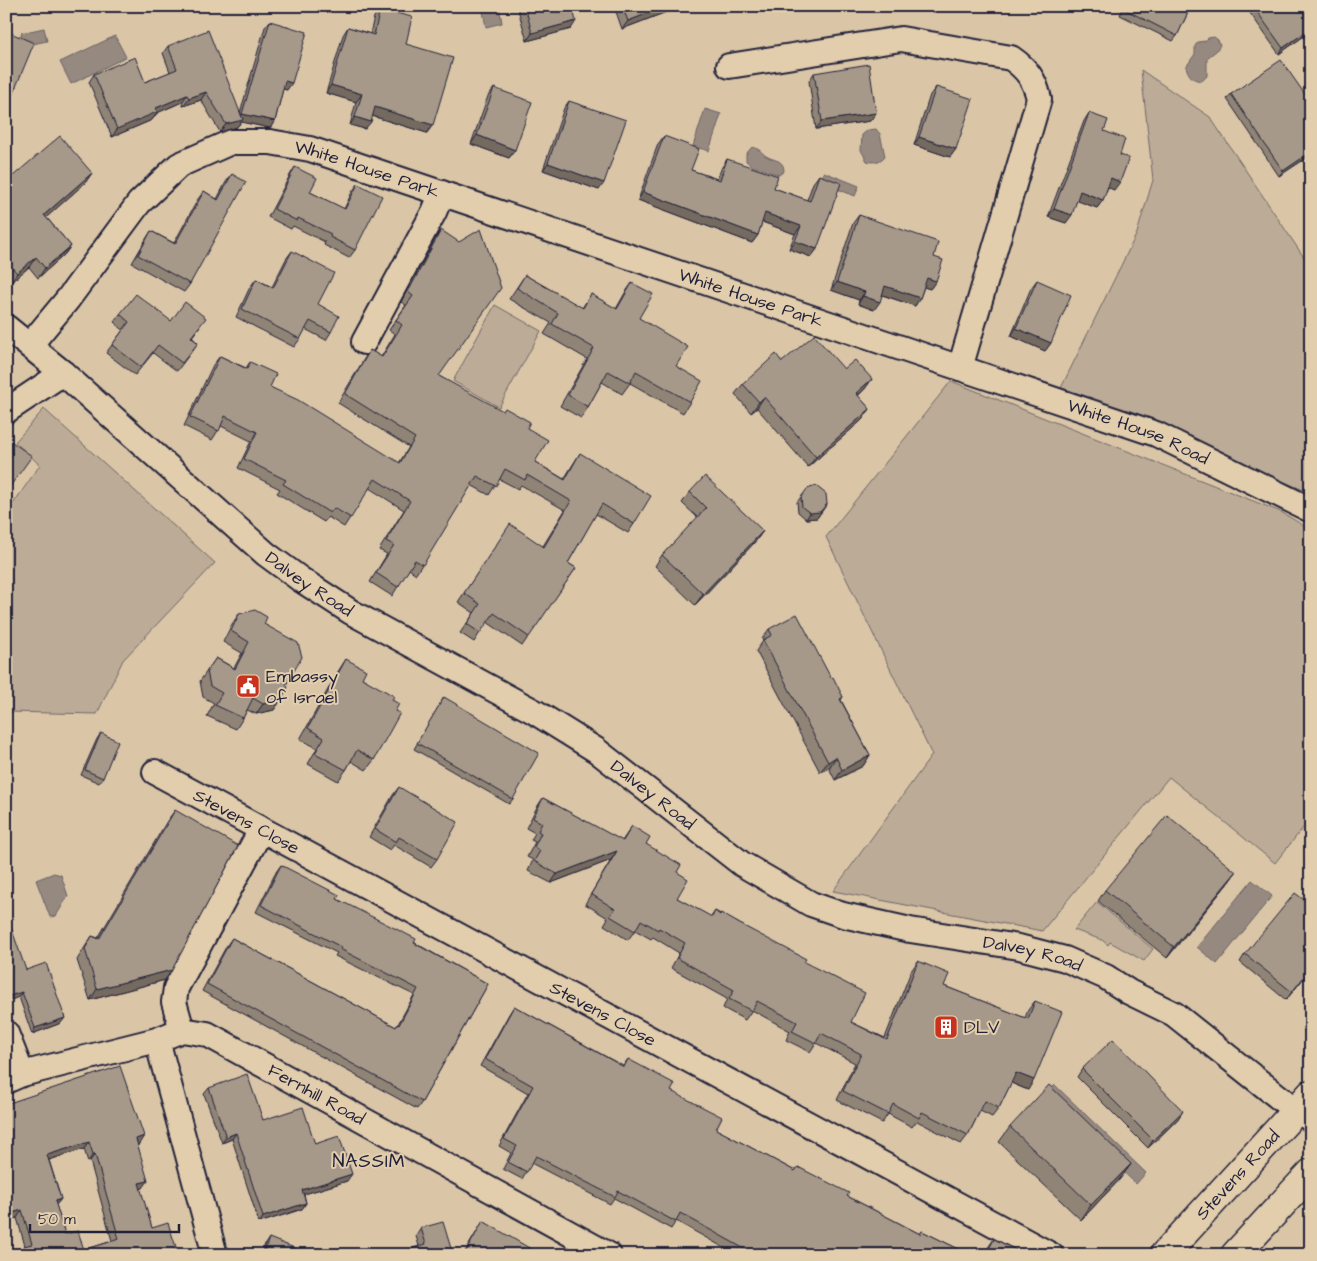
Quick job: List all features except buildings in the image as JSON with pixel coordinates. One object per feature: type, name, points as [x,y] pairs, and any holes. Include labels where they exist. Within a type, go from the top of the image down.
[{"type":"main road","name":"Stevens Road","points":[[1164,1255],[1306,1107]]},
{"type":"main road","points":[[1235,1255],[1311,1173]]},
{"type":"street","points":[[729,66],[901,39],[1011,58],[1022,65],[1030,75],[1039,99],[960,368]]},
{"type":"street","name":"White House Park","points":[[30,345],[68,299],[139,203],[180,165],[231,142],[270,142],[310,149],[960,368]]},
{"type":"street","points":[[364,342],[434,212],[442,193]]},
{"type":"street","name":"Dalvey Road","points":[[6,327],[63,373],[223,518],[266,554],[300,579],[351,612],[535,712],[596,750],[742,864],[810,904],[843,915],[910,930],[1019,947],[1066,959],[1098,973],[1129,992],[1174,1014],[1306,1107]]},
{"type":"street","name":"White House Road","points":[[960,368],[1156,434],[1311,510]]},
{"type":"street","points":[[6,411],[63,373]]},
{"type":"street","name":"Stevens Close","points":[[156,772],[1052,1255]]},
{"type":"street","points":[[6,1033],[14,1078],[157,1040],[182,1030],[174,1002],[176,988],[261,830]]},
{"type":"street","name":"Fernhill Road","points":[[182,1030],[207,1034],[609,1255]]},
{"type":"street","points":[[157,1040],[215,1255]]},
{"type":"shaded area","points":[[482,6],[499,6],[502,23],[486,27]]},
{"type":"shaded area","points":[[44,28],[47,41],[23,46],[21,33]]},
{"type":"shaded area","points":[[115,36],[126,57],[71,84],[60,62]]},
{"type":"shaded area","points":[[1214,37],[1220,45],[1207,58],[1207,76],[1202,81],[1193,79],[1186,67],[1195,54],[1195,46],[1198,42]]},
{"type":"shaded area","points":[[1141,70],[1210,117],[1311,268],[1311,493],[1060,390],[1137,233],[1153,180]]},
{"type":"shaded area","points":[[705,109],[721,114],[709,151],[693,146]]},
{"type":"shaded area","points":[[876,129],[880,134],[885,156],[877,162],[867,161],[861,150],[862,135],[868,130]]},
{"type":"shaded area","points":[[752,147],[780,162],[784,167],[784,171],[779,175],[752,166],[746,161],[746,154]]},
{"type":"shaded area","points":[[824,172],[859,186],[855,196],[820,182]]},
{"type":"shaded area","points":[[495,305],[541,331],[499,407],[453,381]]},
{"type":"shaded area","points":[[951,381],[1281,512],[1311,530],[1311,818],[1275,863],[1169,777],[1042,931],[833,891],[932,755],[826,537]]},
{"type":"shaded area","points":[[44,409],[215,563],[123,660],[97,714],[6,712],[6,514],[40,465],[15,442]]},
{"type":"shaded area","points":[[54,873],[61,875],[68,896],[56,916],[50,917],[36,880]]},
{"type":"shaded area","points":[[1252,880],[1272,896],[1217,964],[1197,947]]},
{"type":"shaded area","points":[[1097,902],[1153,949],[1144,961],[1110,942],[1108,945],[1102,940],[1074,930]]},
{"type":"shaded area","points":[[1055,1085],[1146,1173],[1136,1184],[1045,1096]]},
{"type":"place","name":"Embassy of Israel","points":[[248,686]]},
{"type":"place","name":"DLV","points":[[946,1027]]},
{"type":"district","name":"NASSIM","points":[[369,1160]]}]
